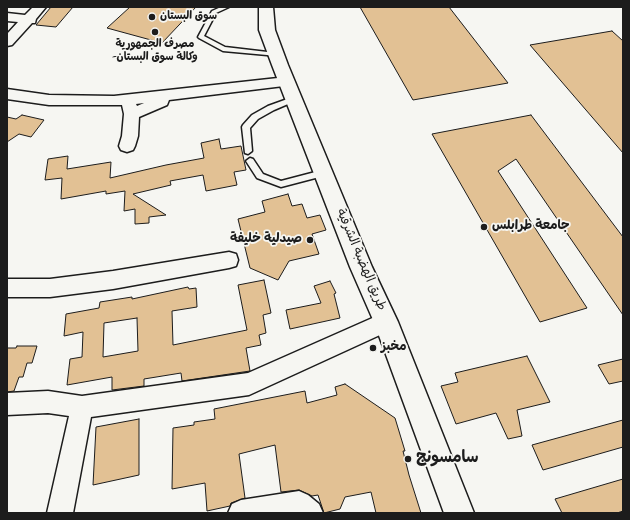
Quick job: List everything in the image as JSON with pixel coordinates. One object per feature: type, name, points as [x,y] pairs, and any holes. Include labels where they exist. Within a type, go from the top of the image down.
[{"type":"main road","name":"طريق الهضبة الشرقية","points":[[266,7],[267,30],[276,55],[361,267],[386,322],[459,513]]},
{"type":"street","points":[[7,42],[30,20],[40,7]]},
{"type":"street","points":[[7,17],[30,20]]},
{"type":"street","points":[[7,94],[48,100],[114,100],[183,93],[290,91]]},
{"type":"street","points":[[132,114],[183,93]]},
{"type":"street","points":[[127,99],[132,114],[130,136],[127,146]]},
{"type":"street","points":[[7,288],[50,288],[113,280],[229,260]]},
{"type":"street","points":[[7,404],[48,402],[82,407],[249,384],[386,322]]},
{"type":"street","points":[[60,513],[82,407]]},
{"type":"street","points":[[241,513],[298,504],[310,513]]},
{"type":"lane","points":[[226,7],[214,12],[201,36],[222,49],[276,55]]},
{"type":"lane","points":[[248,151],[246,127],[255,117],[271,108],[290,91]]},
{"type":"lane","points":[[250,161],[260,176],[281,184],[323,173]]},
{"type":"building","points":[[51,7],[73,7],[56,27],[36,25]]},
{"type":"building","name":"سوق البستان","points":[[130,7],[196,7],[162,43],[107,28]]},
{"type":"building","points":[[360,7],[449,7],[508,83],[413,100]]},
{"type":"building","points":[[612,31],[623,41],[623,153],[530,45]]},
{"type":"building","points":[[22,115],[44,120],[31,137],[19,134],[7,142],[7,117],[16,119]]},
{"type":"building","points":[[531,115],[623,237],[623,315],[516,159],[498,171],[587,308],[540,322],[432,134]]},
{"type":"building","points":[[219,139],[221,149],[241,146],[246,170],[234,172],[237,185],[206,191],[203,175],[170,181],[171,185],[133,194],[166,215],[149,217],[149,223],[135,224],[135,209],[124,211],[125,191],[106,194],[106,191],[61,199],[62,178],[45,180],[48,159],[68,156],[67,169],[111,162],[110,178],[204,158],[201,143]]},
{"type":"building","points":[[288,194],[292,206],[302,204],[307,218],[320,215],[326,230],[312,234],[319,254],[289,261],[278,280],[250,268],[238,219],[265,212],[262,201]]},
{"type":"building","points":[[264,280],[271,313],[263,315],[266,333],[259,335],[261,345],[246,348],[250,371],[182,381],[181,373],[144,379],[144,386],[112,390],[112,377],[67,385],[70,359],[82,357],[83,332],[64,336],[66,314],[99,308],[100,302],[132,297],[132,299],[188,287],[189,289],[196,288],[197,307],[172,311],[173,345],[247,330],[238,285]],"holes":[[[137,318],[138,351],[103,357],[104,323]]]},
{"type":"building","points":[[330,281],[336,293],[334,294],[340,318],[290,329],[286,310],[321,303],[314,286]]},
{"type":"building","points":[[17,346],[37,346],[32,363],[27,363],[23,377],[19,377],[14,391],[7,392],[7,348],[16,348]]},
{"type":"building","points":[[527,356],[550,402],[517,410],[522,436],[508,439],[496,413],[456,424],[441,386],[458,382],[455,373]]},
{"type":"building","points":[[623,359],[623,381],[609,384],[598,365]]},
{"type":"building","points":[[345,384],[395,418],[405,451],[403,451],[409,475],[421,513],[376,513],[371,492],[345,497],[340,509],[324,513],[318,495],[312,496],[299,490],[281,492],[275,445],[239,454],[245,498],[231,503],[230,506],[207,511],[205,483],[172,489],[173,428],[194,425],[194,422],[215,419],[214,409],[305,391],[307,403],[337,395],[335,387]]},
{"type":"building","points":[[139,419],[139,475],[93,485],[96,427]]},
{"type":"building","points":[[623,420],[623,447],[543,470],[532,445]]},
{"type":"building","points":[[623,479],[623,511],[617,513],[562,513],[555,499]]},
{"type":"place","name":"سوق البستان","points":[[152,17]]},
{"type":"place","name":"مصرف الجمهورية -وكالة سوق البستان","points":[[155,32]]},
{"type":"place","name":"جامعة طرابلس","points":[[484,227]]},
{"type":"place","name":"صيدلية خليفة","points":[[310,240]]},
{"type":"place","name":"مخبز","points":[[373,348]]},
{"type":"place","name":"سامسونج","points":[[408,459]]}]
